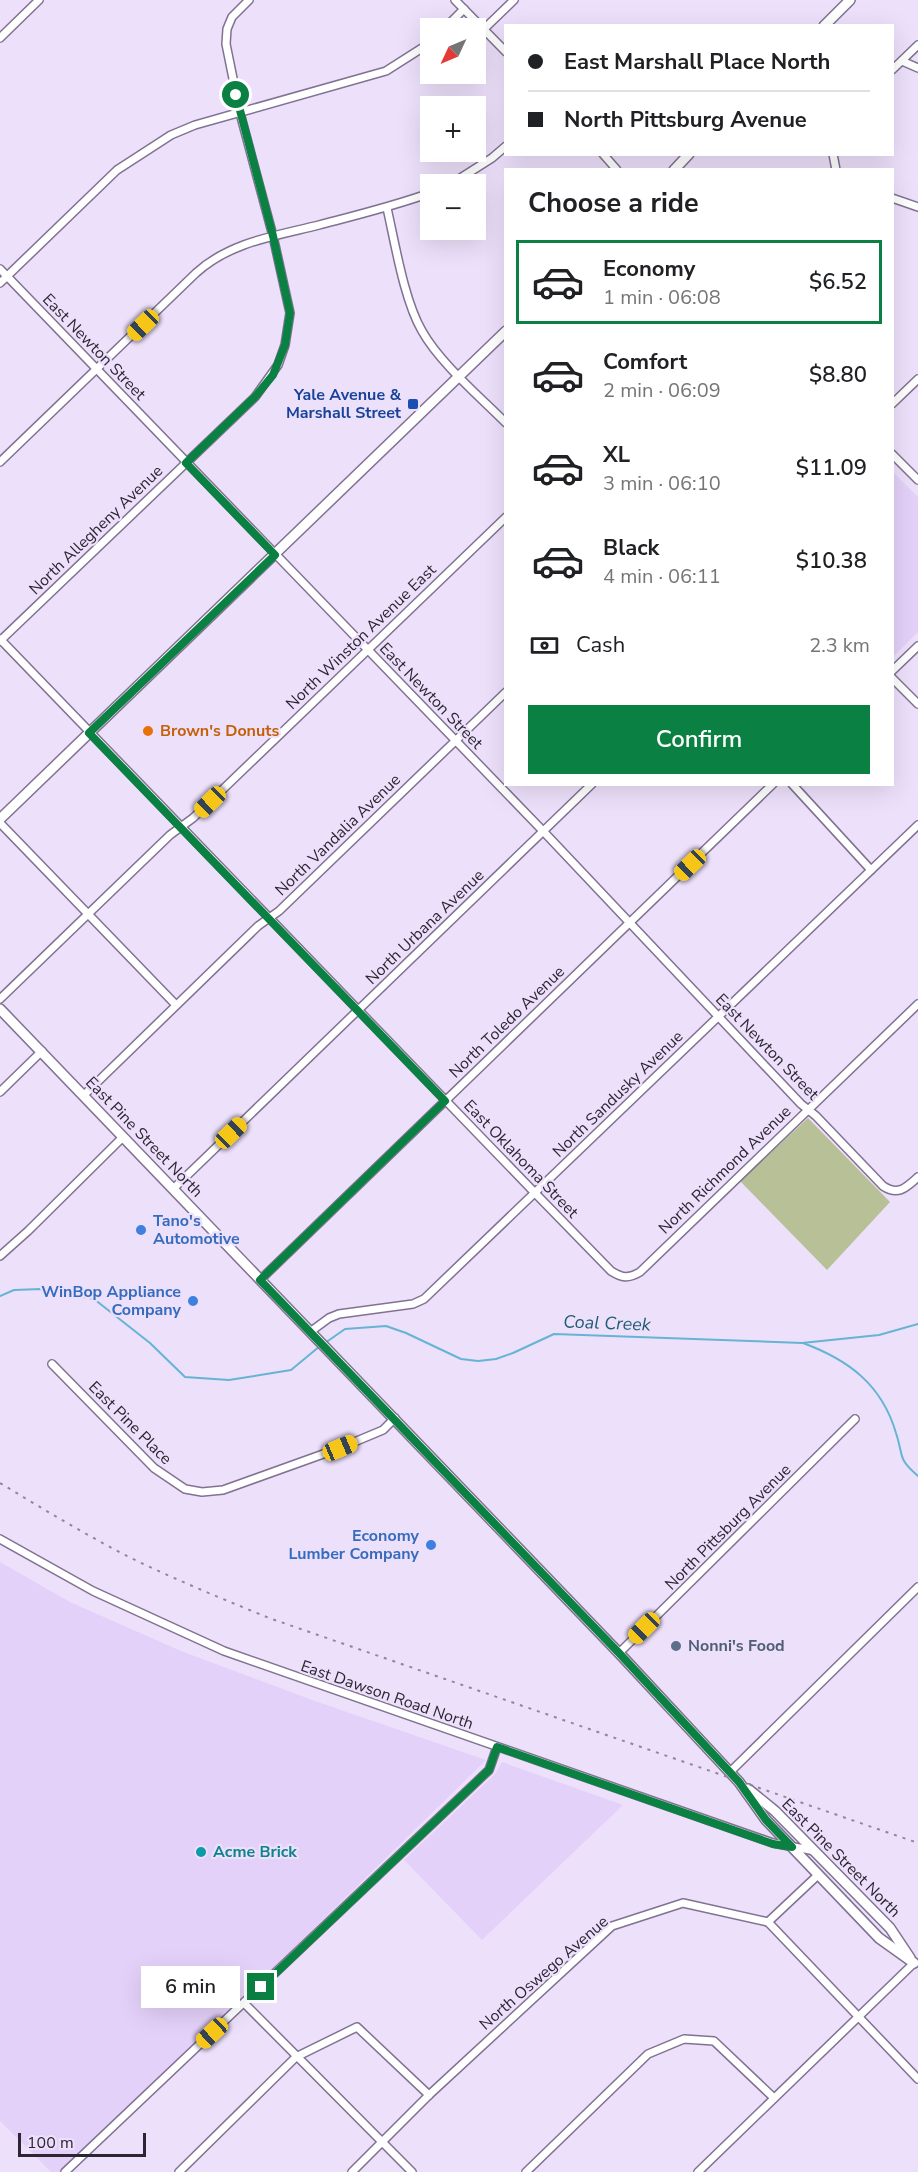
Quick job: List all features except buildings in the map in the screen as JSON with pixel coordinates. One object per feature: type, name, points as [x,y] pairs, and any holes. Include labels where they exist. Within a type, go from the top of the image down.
[{"type":"main road","points":[[826,24],[850,0]]},
{"type":"main road","points":[[676,168],[687,156]]},
{"type":"main road","points":[[0,821],[504,334]]},
{"type":"main road","name":"East Pine Street North","points":[[0,1008],[619,1653],[739,1782],[766,1820],[818,1875],[879,1938],[916,1965]]},
{"type":"main road","name":"East Pine Street North","points":[[739,1782],[775,1811],[890,1928],[916,1965]]},
{"type":"street","name":"North Allegheny Avenue","points":[[0,640],[255,397],[278,365],[285,345],[290,313],[273,236],[240,113],[226,37],[232,17],[249,0]]},
{"type":"street","points":[[455,0],[473,18]]},
{"type":"street","points":[[486,27],[514,0]]},
{"type":"street","points":[[0,38],[35,1]]},
{"type":"street","points":[[455,18],[464,9]]},
{"type":"street","points":[[486,31],[504,50]]},
{"type":"street","points":[[894,68],[918,45]]},
{"type":"street","points":[[0,283],[117,170],[171,135],[195,125],[386,71],[420,49]]},
{"type":"street","points":[[902,61],[918,68]]},
{"type":"street","points":[[467,174],[504,148]]},
{"type":"street","points":[[605,156],[615,168]]},
{"type":"street","points":[[0,462],[210,261],[235,247],[387,208],[420,196]]},
{"type":"street","points":[[894,199],[918,207]]},
{"type":"street","points":[[387,208],[416,319],[423,333],[459,376],[504,421]]},
{"type":"street","name":"East Newton Street","points":[[0,269],[883,1186],[894,1192],[906,1189],[918,1177]]},
{"type":"street","points":[[894,402],[918,379]]},
{"type":"street","points":[[894,456],[918,480]]},
{"type":"street","name":"North Winston Avenue East","points":[[0,999],[170,835],[193,818],[504,519]]},
{"type":"street","name":"East Oklahoma Street","points":[[0,640],[611,1271],[627,1278]]},
{"type":"street","points":[[894,668],[918,646]]},
{"type":"street","points":[[894,680],[918,704]]},
{"type":"street","name":"North Vandalia Avenue","points":[[84,1095],[258,926],[279,911],[504,694]]},
{"type":"street","name":"North Urbana Avenue","points":[[173,1189],[590,786]]},
{"type":"street","name":"North Toledo Avenue","points":[[260,1280],[771,786]]},
{"type":"street","points":[[794,786],[871,870]]},
{"type":"street","points":[[0,821],[176,1005]]},
{"type":"street","name":"North Sandusky Avenue","points":[[312,1334],[329,1317],[413,1304],[424,1299],[918,825]]},
{"type":"street","name":"North Richmond Avenue","points":[[627,1278],[640,1272],[918,1004]]},
{"type":"street","points":[[0,1092],[42,1051]]},
{"type":"street","points":[[0,1256],[28,1232],[123,1137]]},
{"type":"street","name":"East Pine Place","points":[[52,1364],[154,1468],[179,1486],[194,1490],[223,1490],[383,1430],[395,1418]]},
{"type":"street","name":"North Pittsburg Avenue","points":[[619,1653],[855,1419]]},
{"type":"street","name":"East Dawson Road North","points":[[0,1539],[93,1591],[224,1651],[773,1844],[815,1851]]},
{"type":"street","points":[[730,1772],[918,1587]]},
{"type":"street","points":[[65,2172],[489,1770],[497,1747]]},
{"type":"street","points":[[818,1875],[768,1923],[918,2079]]},
{"type":"street","name":"North Oswego Avenue","points":[[352,2172],[429,2095],[612,1926],[683,1903],[768,1923]]},
{"type":"street","points":[[698,2172],[916,1965]]},
{"type":"street","points":[[244,2003],[296,2057],[384,2141],[412,2172]]},
{"type":"street","points":[[179,2172],[296,2057],[357,2027],[429,2095]]},
{"type":"street","points":[[526,2172],[648,2054],[684,2039],[714,2041],[774,2098]]},
{"type":"shaded area","points":[[894,473],[918,497],[918,632],[894,656]]},
{"type":"shaded area","name":"Acme Brick","points":[[0,1562],[70,1602],[181,1651],[315,1701],[486,1760],[288,1954],[59,2172],[51,2172],[0,2121]]},
{"type":"shaded area","points":[[502,1762],[623,1805],[482,1940],[404,1860],[495,1774]]},
{"type":"green space","points":[[808,1118],[890,1202],[827,1270],[740,1181]]},
{"type":"waterway","name":"Coal Creek","points":[[0,1296],[14,1290],[41,1289],[94,1299],[150,1343],[185,1377],[229,1380],[291,1370],[320,1346]]},
{"type":"waterway","name":"Coal Creek","points":[[325,1343],[345,1329],[386,1326],[461,1359],[478,1361],[496,1359],[513,1353],[554,1334],[802,1343],[879,1335],[918,1324]]},
{"type":"waterway","name":"Coal Creek","points":[[803,1343],[835,1357],[862,1376],[873,1388],[890,1416],[904,1461],[918,1476]]},
{"type":"railway","points":[[0,1483],[131,1558],[269,1618],[918,1843]]},
{"type":"place","name":"Yale Avenue & Marshall Street","points":[[413,404]]},
{"type":"place","name":"Brown's Donuts","points":[[148,731]]},
{"type":"place","name":"Tano's Automotive","points":[[141,1230]]},
{"type":"place","name":"WinBop Appliance Company","points":[[193,1301]]},
{"type":"place","name":"Economy Lumber Company","points":[[431,1545]]},
{"type":"place","name":"Nonni's Food","points":[[676,1646]]},
{"type":"place","name":"Acme Brick","points":[[201,1852]]},
{"type":"route","points":[[236,95],[273,236],[290,313],[285,345],[273,375],[255,397],[186,463],[275,555],[89,733],[445,1101],[260,1280],[619,1653],[739,1782],[766,1820],[792,1847],[773,1844],[497,1747],[489,1770],[261,1987]]}]
